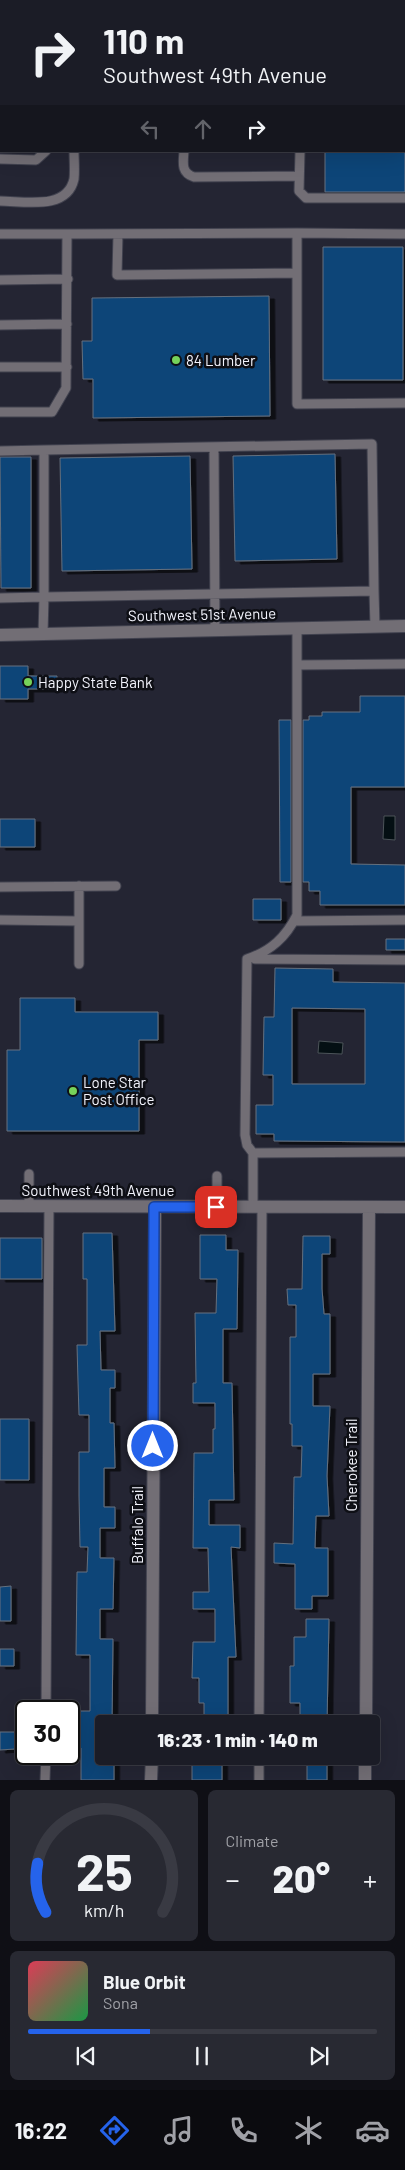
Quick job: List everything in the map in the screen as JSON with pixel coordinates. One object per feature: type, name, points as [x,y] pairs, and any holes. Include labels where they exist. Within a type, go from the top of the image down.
[{"type":"street","name":"Southwest 51st Avenue","points":[[0,635],[405,626]]},
{"type":"street","name":"Southwest 49th Avenue","points":[[0,1206],[405,1207]]},
{"type":"street","name":"Buffalo Trail","points":[[152,1715],[154,1207]]},
{"type":"street","name":"Cherokee Trail","points":[[366,1715],[369,1207]]},
{"type":"street","points":[[151,1780],[152,1765]]},
{"type":"street","points":[[365,1765],[365,1780]]},
{"type":"lane","points":[[0,201],[50,201],[60,199],[68,193],[74,178],[74,152]]},
{"type":"lane","points":[[184,152],[183,169],[187,175],[194,177],[299,176]]},
{"type":"lane","points":[[300,152],[299,191],[306,198],[405,198]]},
{"type":"lane","points":[[0,159],[37,156]]},
{"type":"lane","points":[[298,233],[297,404],[405,403]]},
{"type":"lane","points":[[0,234],[405,234]]},
{"type":"lane","points":[[0,412],[52,412],[66,388],[67,234]]},
{"type":"lane","points":[[118,234],[117,275],[297,273]]},
{"type":"lane","points":[[0,280],[68,279]]},
{"type":"lane","points":[[0,325],[67,324]]},
{"type":"lane","points":[[0,367],[67,367]]},
{"type":"lane","points":[[0,451],[372,444],[375,627]]},
{"type":"lane","points":[[214,447],[215,630]]},
{"type":"lane","points":[[43,634],[44,450]]},
{"type":"lane","points":[[0,598],[374,591]]},
{"type":"lane","points":[[248,959],[262,954],[274,946],[289,931],[297,915],[297,628]]},
{"type":"lane","points":[[297,665],[405,664]]},
{"type":"lane","points":[[79,886],[79,964]]},
{"type":"lane","points":[[0,887],[116,886]]},
{"type":"lane","points":[[0,920],[79,920]]},
{"type":"lane","points":[[294,921],[405,920]]},
{"type":"lane","points":[[248,959],[405,960]]},
{"type":"lane","points":[[248,959],[246,1135],[247,1145],[253,1153],[258,1207],[259,1715]]},
{"type":"lane","points":[[253,1153],[405,1152]]},
{"type":"lane","points":[[29,1174],[29,1206]]},
{"type":"lane","points":[[216,1176],[216,1207]]},
{"type":"lane","points":[[46,1700],[49,1206]]},
{"type":"lane","points":[[45,1780],[46,1765]]},
{"type":"lane","points":[[259,1765],[259,1780]]},
{"type":"shaded area","points":[[384,816],[395,816],[395,840],[383,839]]},
{"type":"shaded area","points":[[319,1041],[343,1043],[342,1054],[318,1053]]},
{"type":"building","points":[[325,152],[405,152],[405,192],[325,192]]},
{"type":"building","points":[[323,247],[403,247],[403,380],[323,380]]},
{"type":"building","name":"84 Lumber","points":[[269,296],[270,416],[93,418],[93,379],[83,379],[82,341],[92,341],[92,298]]},
{"type":"building","points":[[335,454],[337,559],[235,561],[233,456]]},
{"type":"building","points":[[190,456],[192,569],[62,571],[60,458]]},
{"type":"building","points":[[0,457],[31,457],[31,588],[1,588]]},
{"type":"building","name":"Happy State Bank","points":[[0,666],[28,666],[28,676],[57,676],[57,689],[28,689],[28,699],[0,699]]},
{"type":"building","points":[[360,696],[405,696],[405,787],[351,787],[351,864],[405,865],[405,905],[320,905],[320,891],[309,891],[309,882],[303,882],[303,720],[309,720],[309,716],[322,716],[322,712],[360,712]]},
{"type":"building","points":[[279,720],[291,720],[291,882],[280,882]]},
{"type":"building","points":[[0,819],[35,819],[35,847],[0,847]]},
{"type":"building","points":[[253,899],[281,899],[281,920],[253,920]]},
{"type":"building","points":[[386,939],[405,939],[405,950],[386,950]]},
{"type":"building","points":[[275,968],[333,969],[333,982],[405,983],[405,1142],[274,1141],[274,1134],[256,1134],[256,1105],[273,1105],[273,1075],[263,1075],[264,1017],[274,1017]],"holes":[[[292,1008],[365,1009],[365,1084],[292,1084]]]},
{"type":"building","name":"Lone Star Post Office","points":[[20,998],[75,998],[75,1012],[158,1012],[158,1040],[139,1040],[139,1131],[7,1131],[7,1050],[20,1050]]},
{"type":"building","points":[[83,1233],[112,1233],[115,1331],[100,1331],[101,1370],[115,1370],[115,1388],[110,1388],[110,1423],[114,1423],[115,1468],[104,1468],[104,1507],[115,1507],[115,1528],[100,1528],[100,1558],[114,1558],[113,1609],[100,1609],[100,1639],[113,1639],[112,1715],[95,1715],[95,1765],[114,1765],[114,1780],[81,1780],[80,1711],[90,1711],[90,1655],[76,1655],[77,1572],[87,1572],[88,1547],[80,1547],[79,1496],[79,1452],[89,1452],[89,1415],[79,1415],[77,1345],[87,1345],[87,1279],[83,1279]]},
{"type":"building","points":[[200,1235],[226,1235],[226,1250],[238,1250],[237,1329],[223,1329],[223,1383],[232,1383],[234,1500],[209,1500],[209,1525],[240,1525],[240,1548],[231,1547],[236,1657],[228,1657],[228,1715],[204,1715],[204,1703],[199,1703],[199,1678],[192,1678],[193,1642],[215,1642],[215,1609],[193,1609],[193,1592],[209,1592],[208,1548],[193,1548],[194,1453],[213,1453],[213,1429],[215,1429],[215,1403],[193,1403],[193,1383],[196,1383],[195,1313],[216,1313],[217,1279],[200,1279]]},
{"type":"building","points":[[303,1236],[330,1236],[330,1254],[322,1254],[322,1289],[324,1314],[330,1314],[330,1374],[313,1374],[313,1406],[330,1406],[327,1476],[329,1516],[316,1516],[315,1548],[328,1548],[328,1596],[312,1596],[312,1609],[295,1609],[295,1564],[274,1563],[274,1543],[293,1544],[294,1477],[301,1477],[302,1446],[292,1446],[292,1424],[290,1424],[290,1337],[296,1337],[296,1305],[288,1305],[287,1289],[302,1289]]},
{"type":"building","points":[[0,1238],[42,1238],[42,1279],[0,1279]]},
{"type":"building","points":[[0,1419],[29,1419],[29,1480],[0,1480]]},
{"type":"building","points":[[11,1586],[11,1621],[0,1621],[0,1587]]},
{"type":"building","points":[[306,1619],[329,1619],[327,1715],[300,1715],[300,1703],[290,1703],[290,1666],[294,1666],[294,1637],[306,1637]]},
{"type":"building","points":[[0,1649],[14,1649],[14,1666],[0,1666]]},
{"type":"building","points":[[0,1732],[15,1732],[15,1749],[0,1750]]},
{"type":"building","points":[[192,1765],[222,1765],[222,1780],[192,1780]]},
{"type":"building","points":[[307,1765],[327,1765],[327,1780],[307,1780]]},
{"type":"place","name":"84 Lumber","points":[[176,360]]},
{"type":"place","name":"Happy State Bank","points":[[28,682]]},
{"type":"place","name":"Lone Star Post Office","points":[[73,1091]]},
{"type":"route","points":[[153,1446],[154,1207],[216,1207]]}]
